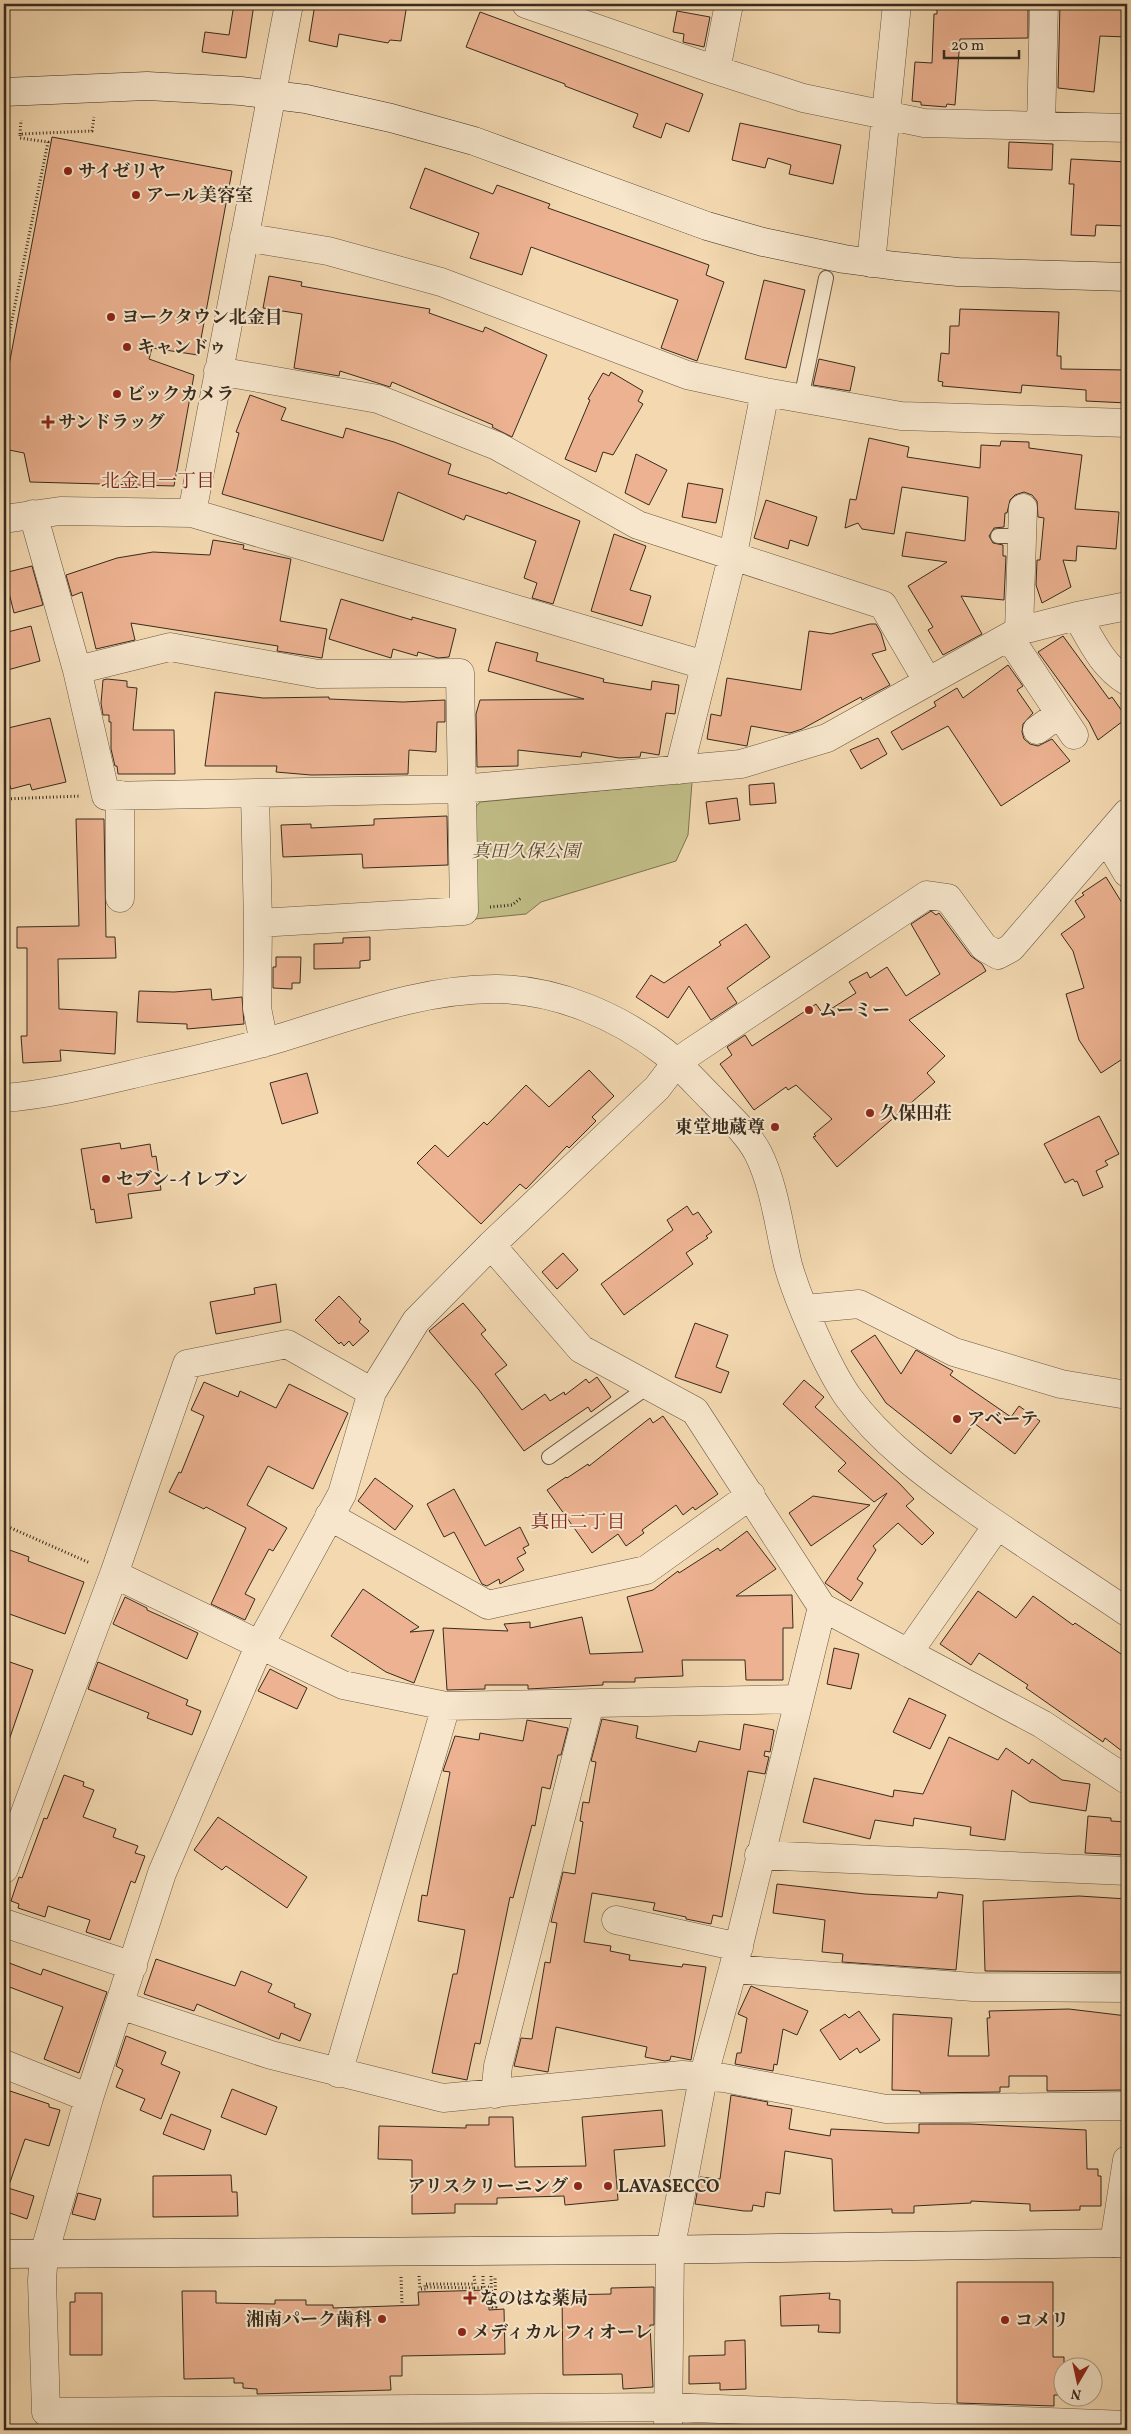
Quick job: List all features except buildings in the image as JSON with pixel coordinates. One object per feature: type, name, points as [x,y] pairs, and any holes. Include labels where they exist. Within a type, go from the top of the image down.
[{"type":"street","points":[[192,513],[289,4]]},
{"type":"street","points":[[716,70],[729,4]]},
{"type":"street","points":[[871,263],[897,4]]},
{"type":"street","points":[[1040,126],[1044,4]]},
{"type":"street","points":[[542,6],[716,70],[803,98],[924,123],[1127,128]]},
{"type":"street","points":[[4,92],[147,86],[241,91],[306,99],[391,118],[474,141],[707,226],[763,242],[871,263],[958,272],[1127,277]]},
{"type":"street","points":[[244,238],[328,251],[441,282],[687,375],[765,392],[901,416],[1127,423]]},
{"type":"street","points":[[218,371],[378,399],[497,446],[638,525],[732,554],[883,605],[928,682]]},
{"type":"street","points":[[679,770],[732,554],[765,392]]},
{"type":"street","points":[[1023,508],[1010,536],[1014,634],[1067,724],[1037,730]]},
{"type":"street","points":[[4,519],[60,511],[192,513],[704,665]]},
{"type":"street","points":[[33,514],[77,670],[106,796],[461,789],[741,764],[827,738],[1014,634],[1077,616],[1127,606]]},
{"type":"street","points":[[1077,616],[1103,660],[1114,673],[1127,681]]},
{"type":"street","points":[[77,670],[170,647],[318,674],[460,673],[464,911],[258,924]]},
{"type":"street","points":[[255,794],[258,924],[257,1008],[264,1043]]},
{"type":"street","points":[[120,796],[120,898]]},
{"type":"street","points":[[1127,813],[1011,948],[998,955],[984,947],[948,898],[927,895],[676,1063],[657,1088],[491,1245],[416,1322],[372,1392],[342,1494],[260,1644],[162,1873],[89,2098],[44,2254],[42,2280],[46,2412],[332,2421],[668,2419],[952,2425],[1127,2426]]},
{"type":"street","points":[[1107,838],[1127,873]]},
{"type":"street","points":[[4,1098],[62,1091],[264,1043],[412,999],[462,990],[499,989],[532,992],[563,999],[585,1007],[614,1021],[664,1052],[733,1120],[758,1153],[767,1177],[790,1269],[805,1309],[826,1358],[846,1395],[872,1426],[914,1466],[997,1526],[1123,1601]]},
{"type":"street","points":[[491,1245],[581,1349],[696,1411],[822,1607],[1042,1724],[1127,1780]]},
{"type":"street","points":[[805,1309],[859,1304],[954,1352],[1060,1384],[1127,1395]]},
{"type":"street","points":[[4,1869],[114,1574],[187,1364],[287,1344],[372,1392]]},
{"type":"street","points":[[329,1516],[488,1605],[646,1570],[751,1495]]},
{"type":"street","points":[[908,1653],[997,1526]]},
{"type":"street","points":[[114,1574],[343,1686],[446,1706],[799,1699]]},
{"type":"street","points":[[668,2419],[670,2250],[703,2078],[736,1958],[759,1855],[822,1607]]},
{"type":"street","points":[[495,2094],[498,2066],[590,1702]]},
{"type":"street","points":[[338,2073],[446,1706]]},
{"type":"street","points":[[759,1855],[1127,1871]]},
{"type":"street","points":[[616,1920],[736,1958],[973,1987],[1127,1988]]},
{"type":"street","points":[[4,1923],[133,1966]]},
{"type":"street","points":[[120,2005],[271,2055],[443,2098],[682,2075],[724,2078],[886,2109],[1127,2106]]},
{"type":"street","points":[[4,2064],[89,2098]]},
{"type":"street","points":[[4,2254],[670,2250],[1121,2243],[1127,2160]]},
{"type":"lane","points":[[801,399],[826,278]]},
{"type":"lane","points":[[548,1457],[649,1386]]},
{"type":"path","points":[[20,134],[92,131],[94,117]]},
{"type":"path","points":[[4,359],[48,142],[20,138],[21,120]]},
{"type":"path","points":[[4,799],[89,796]]},
{"type":"path","points":[[484,908],[512,905],[521,898]]},
{"type":"path","points":[[4,1525],[70,1554]]},
{"type":"path","points":[[483,2275],[483,2288]]},
{"type":"path","points":[[493,2275],[496,2307],[492,2308],[491,2287],[493,2275]]},
{"type":"path","points":[[401,2276],[402,2306]]},
{"type":"path","points":[[419,2276],[420,2289],[470,2289],[475,2286]]},
{"type":"path","points":[[475,2286],[425,2287],[426,2284],[475,2286],[483,2288],[491,2287]]},
{"type":"green space","name":"真田久保公園","points":[[692,782],[688,835],[676,861],[541,902],[526,914],[475,919],[474,809],[480,802]]},
{"type":"place","name":"サイゼリヤ","points":[[68,171]]},
{"type":"place","name":"アール美容室","points":[[136,195]]},
{"type":"place","name":"ヨークタウン北金目","points":[[111,317]]},
{"type":"place","name":"キャンドゥ","points":[[127,347]]},
{"type":"place","name":"ビックカメラ","points":[[117,394]]},
{"type":"place","name":"サンドラッグ","points":[[48,422]]},
{"type":"place","name":"ムーミー","points":[[809,1010]]},
{"type":"place","name":"久保田荘","points":[[870,1113]]},
{"type":"place","name":"東堂地蔵尊","points":[[775,1127]]},
{"type":"place","name":"セブン-イレブン","points":[[106,1179]]},
{"type":"place","name":"アベーテ","points":[[957,1419]]},
{"type":"place","name":"アリスクリーニング","points":[[578,2186]]},
{"type":"place","name":"LAVASECCO","points":[[608,2186]]},
{"type":"place","name":"なのはな薬局","points":[[470,2298]]},
{"type":"place","name":"湘南パーク歯科","points":[[382,2319]]},
{"type":"place","name":"コメリ","points":[[1005,2320]]},
{"type":"place","name":"メディカル フィオーレ","points":[[462,2332]]},
{"type":"district","name":"北金目一丁目","points":[[158,480]]},
{"type":"district","name":"真田二丁目","points":[[578,1521]]}]
